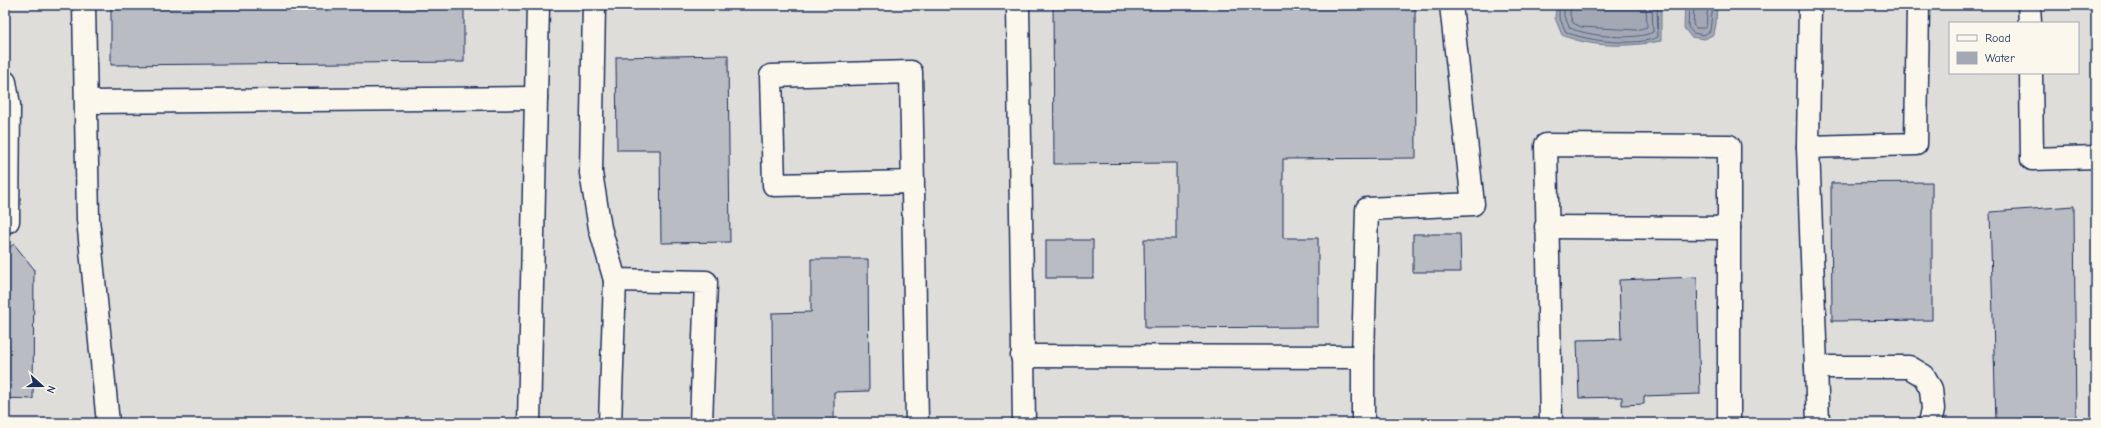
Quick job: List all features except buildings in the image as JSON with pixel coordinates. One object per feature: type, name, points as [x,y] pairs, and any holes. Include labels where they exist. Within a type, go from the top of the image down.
[{"type":"lane","points":[[84,5],[88,219],[108,423]]},
{"type":"lane","points":[[530,423],[538,5]]},
{"type":"lane","points":[[594,5],[591,173],[600,228],[615,280],[610,423]]},
{"type":"lane","points":[[1018,5],[1024,423]]},
{"type":"lane","points":[[1363,423],[1363,357],[1368,209],[1473,204],[1451,5]]},
{"type":"lane","points":[[1810,5],[1808,147],[1818,423]]},
{"type":"lane","points":[[1808,147],[1916,144],[1918,5]]},
{"type":"lane","points":[[2030,5],[2030,22]]},
{"type":"lane","points":[[913,182],[774,185],[771,76],[911,72],[913,182],[917,423]]},
{"type":"lane","points":[[2031,74],[2032,159],[2096,157]]},
{"type":"lane","points":[[5,82],[9,105],[8,221]]},
{"type":"lane","points":[[87,102],[536,98]]},
{"type":"lane","points":[[1551,423],[1546,226],[1546,145],[1729,146],[1729,423]]},
{"type":"lane","points":[[1546,226],[1729,228]]},
{"type":"lane","points":[[615,280],[706,282],[700,423]]},
{"type":"lane","points":[[1022,356],[1363,357]]},
{"type":"lane","points":[[1816,367],[1909,367],[1924,376],[1931,389],[1933,409],[1930,423]]},
{"type":"shaded area","points":[[5,5],[2096,5],[2096,423],[5,423]]},
{"type":"water","points":[[1556,5],[1661,5],[1661,41],[1611,45],[1586,42],[1562,35],[1555,18]]},
{"type":"water","points":[[1685,5],[1717,5],[1714,34],[1705,39],[1691,37],[1684,28]]}]
